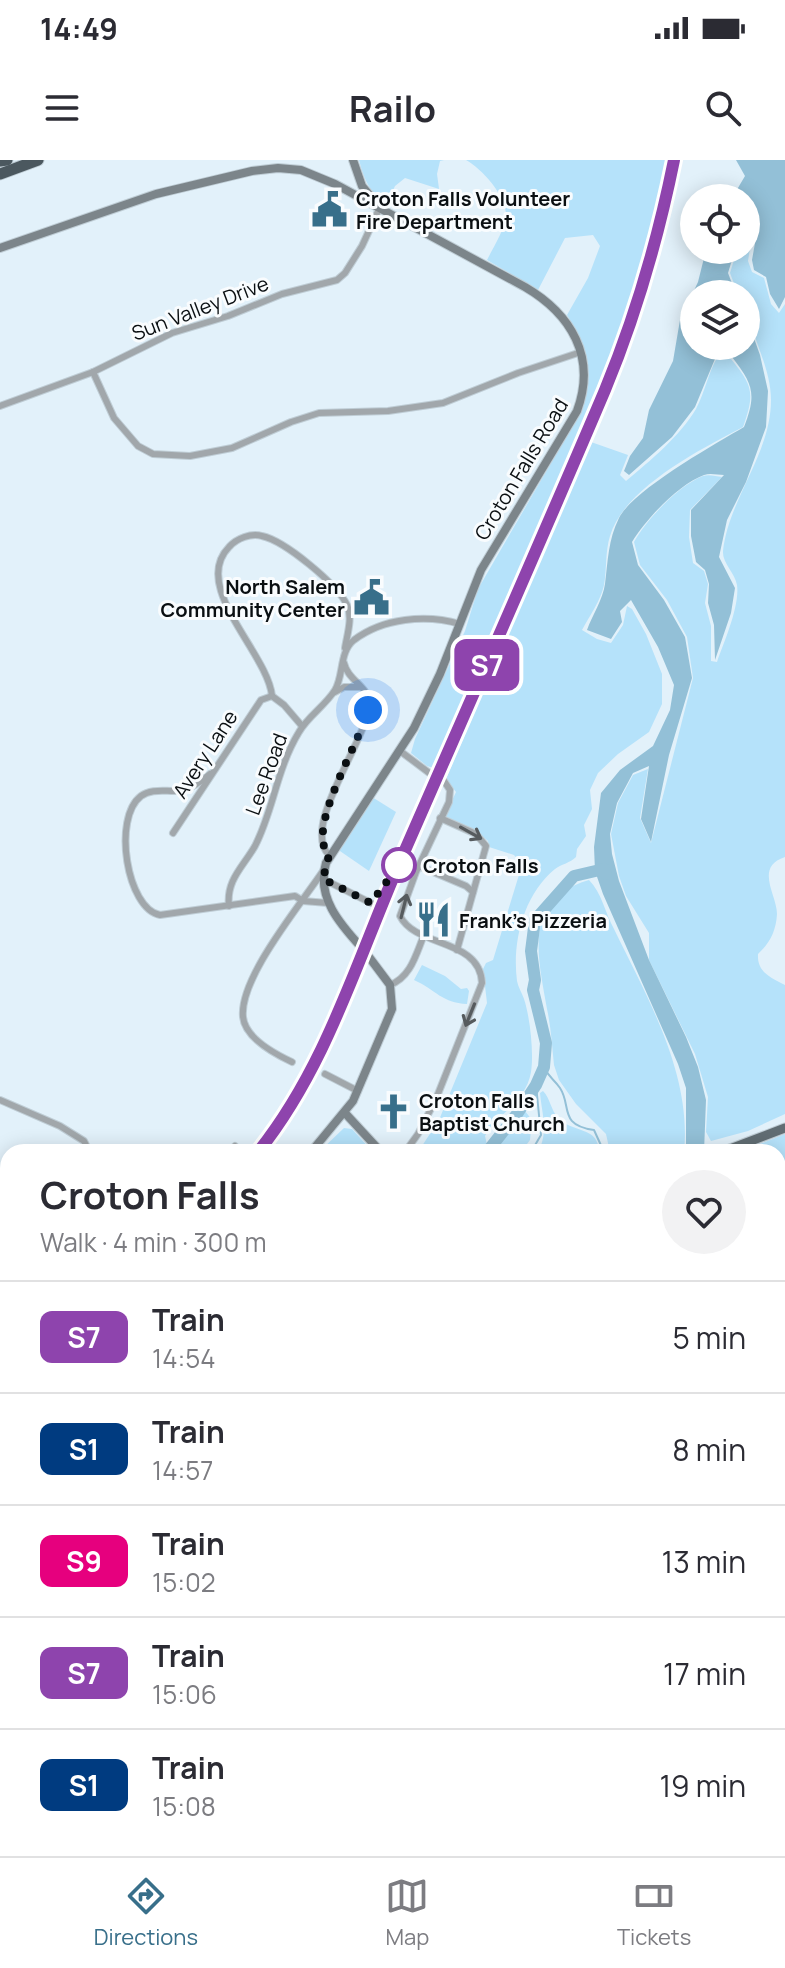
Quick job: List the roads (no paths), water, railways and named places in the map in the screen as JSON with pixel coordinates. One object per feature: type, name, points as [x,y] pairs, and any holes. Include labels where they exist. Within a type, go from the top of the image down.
[{"type":"highway","points":[[0,161],[7,160]]},
{"type":"highway","points":[[0,174],[38,160]]},
{"type":"main road","points":[[0,248],[174,189],[266,169],[301,170],[303,160]]},
{"type":"main road","points":[[353,160],[362,186],[391,216]]},
{"type":"main road","name":"Croton Falls Road","points":[[301,170],[335,184],[545,300],[567,323],[581,352],[585,382],[577,411],[489,554],[427,703],[400,751],[329,855],[323,875]]},
{"type":"main road","points":[[323,875],[328,903],[361,947]]},
{"type":"main road","points":[[318,1144],[345,1113],[358,1091],[392,1009],[390,985],[369,957]]},
{"type":"main road","points":[[345,1113],[374,1144]]},
{"type":"main road","points":[[743,1144],[785,1128]]},
{"type":"street","name":"Sun Valley Drive","points":[[0,406],[93,372],[172,333],[228,316],[282,294],[337,280],[363,244],[379,209]]},
{"type":"street","points":[[93,372],[114,418],[138,446],[153,454],[190,456],[232,448],[319,413],[388,411],[443,403],[581,352]]},
{"type":"street","name":"Lee Road","points":[[229,906],[228,889],[263,828],[283,764],[302,726],[337,686],[349,612],[333,588],[296,555],[257,535],[235,542],[221,559],[219,584],[228,610],[268,674],[272,696]]},
{"type":"street","points":[[329,855],[323,847],[324,823],[367,716],[369,697],[364,688],[347,674],[344,656],[350,644],[362,635],[394,623],[431,618],[460,624]]},
{"type":"street","points":[[329,697],[344,687],[364,688]]},
{"type":"street","points":[[272,696],[302,726]]},
{"type":"street","name":"Avery Lane","points":[[173,833],[257,704],[272,696]]},
{"type":"street","points":[[400,751],[448,785],[450,796],[400,915],[408,927],[470,958],[481,976],[480,988],[436,1099],[411,1144]]},
{"type":"street","points":[[210,774],[186,789],[158,791],[141,797],[127,820],[125,848],[139,897],[150,912],[160,915],[295,896],[303,901],[328,903]]},
{"type":"street","points":[[440,818],[476,834],[485,842],[487,851],[457,950]]},
{"type":"street","points":[[419,866],[473,892]]},
{"type":"street","points":[[292,1062],[268,1049],[243,1020],[253,974],[323,875],[371,903]]},
{"type":"street","points":[[390,985],[405,976],[424,935]]},
{"type":"street","points":[[325,1074],[358,1091]]},
{"type":"street","points":[[0,1100],[60,1126],[86,1144]]},
{"type":"waterway","points":[[493,1144],[517,1114],[544,1067],[546,1043],[533,990],[535,980],[531,951],[535,920],[574,876],[604,869],[606,874]]},
{"type":"waterway","points":[[544,1067],[560,1088],[571,1119],[575,1124],[594,1130],[600,1144]]},
{"type":"waterway","points":[[536,1085],[541,1135],[536,1144]]},
{"type":"railway","points":[[264,1144],[298,1096],[335,1021],[605,390],[644,283],[674,160]]},
{"type":"train","name":"S7","points":[[264,1144],[298,1096],[335,1021],[605,390],[631,325],[652,259],[674,160]]},
{"type":"place","name":"Croton Falls Volunteer Fire Department","points":[[330,209]]},
{"type":"place","name":"North Salem Community Center","points":[[371,597]]},
{"type":"place","name":"Croton Falls","points":[[399,865]]},
{"type":"place","name":"Frank's Pizzeria","points":[[433,920]]},
{"type":"place","name":"Croton Falls Baptist Church","points":[[393,1111]]}]
